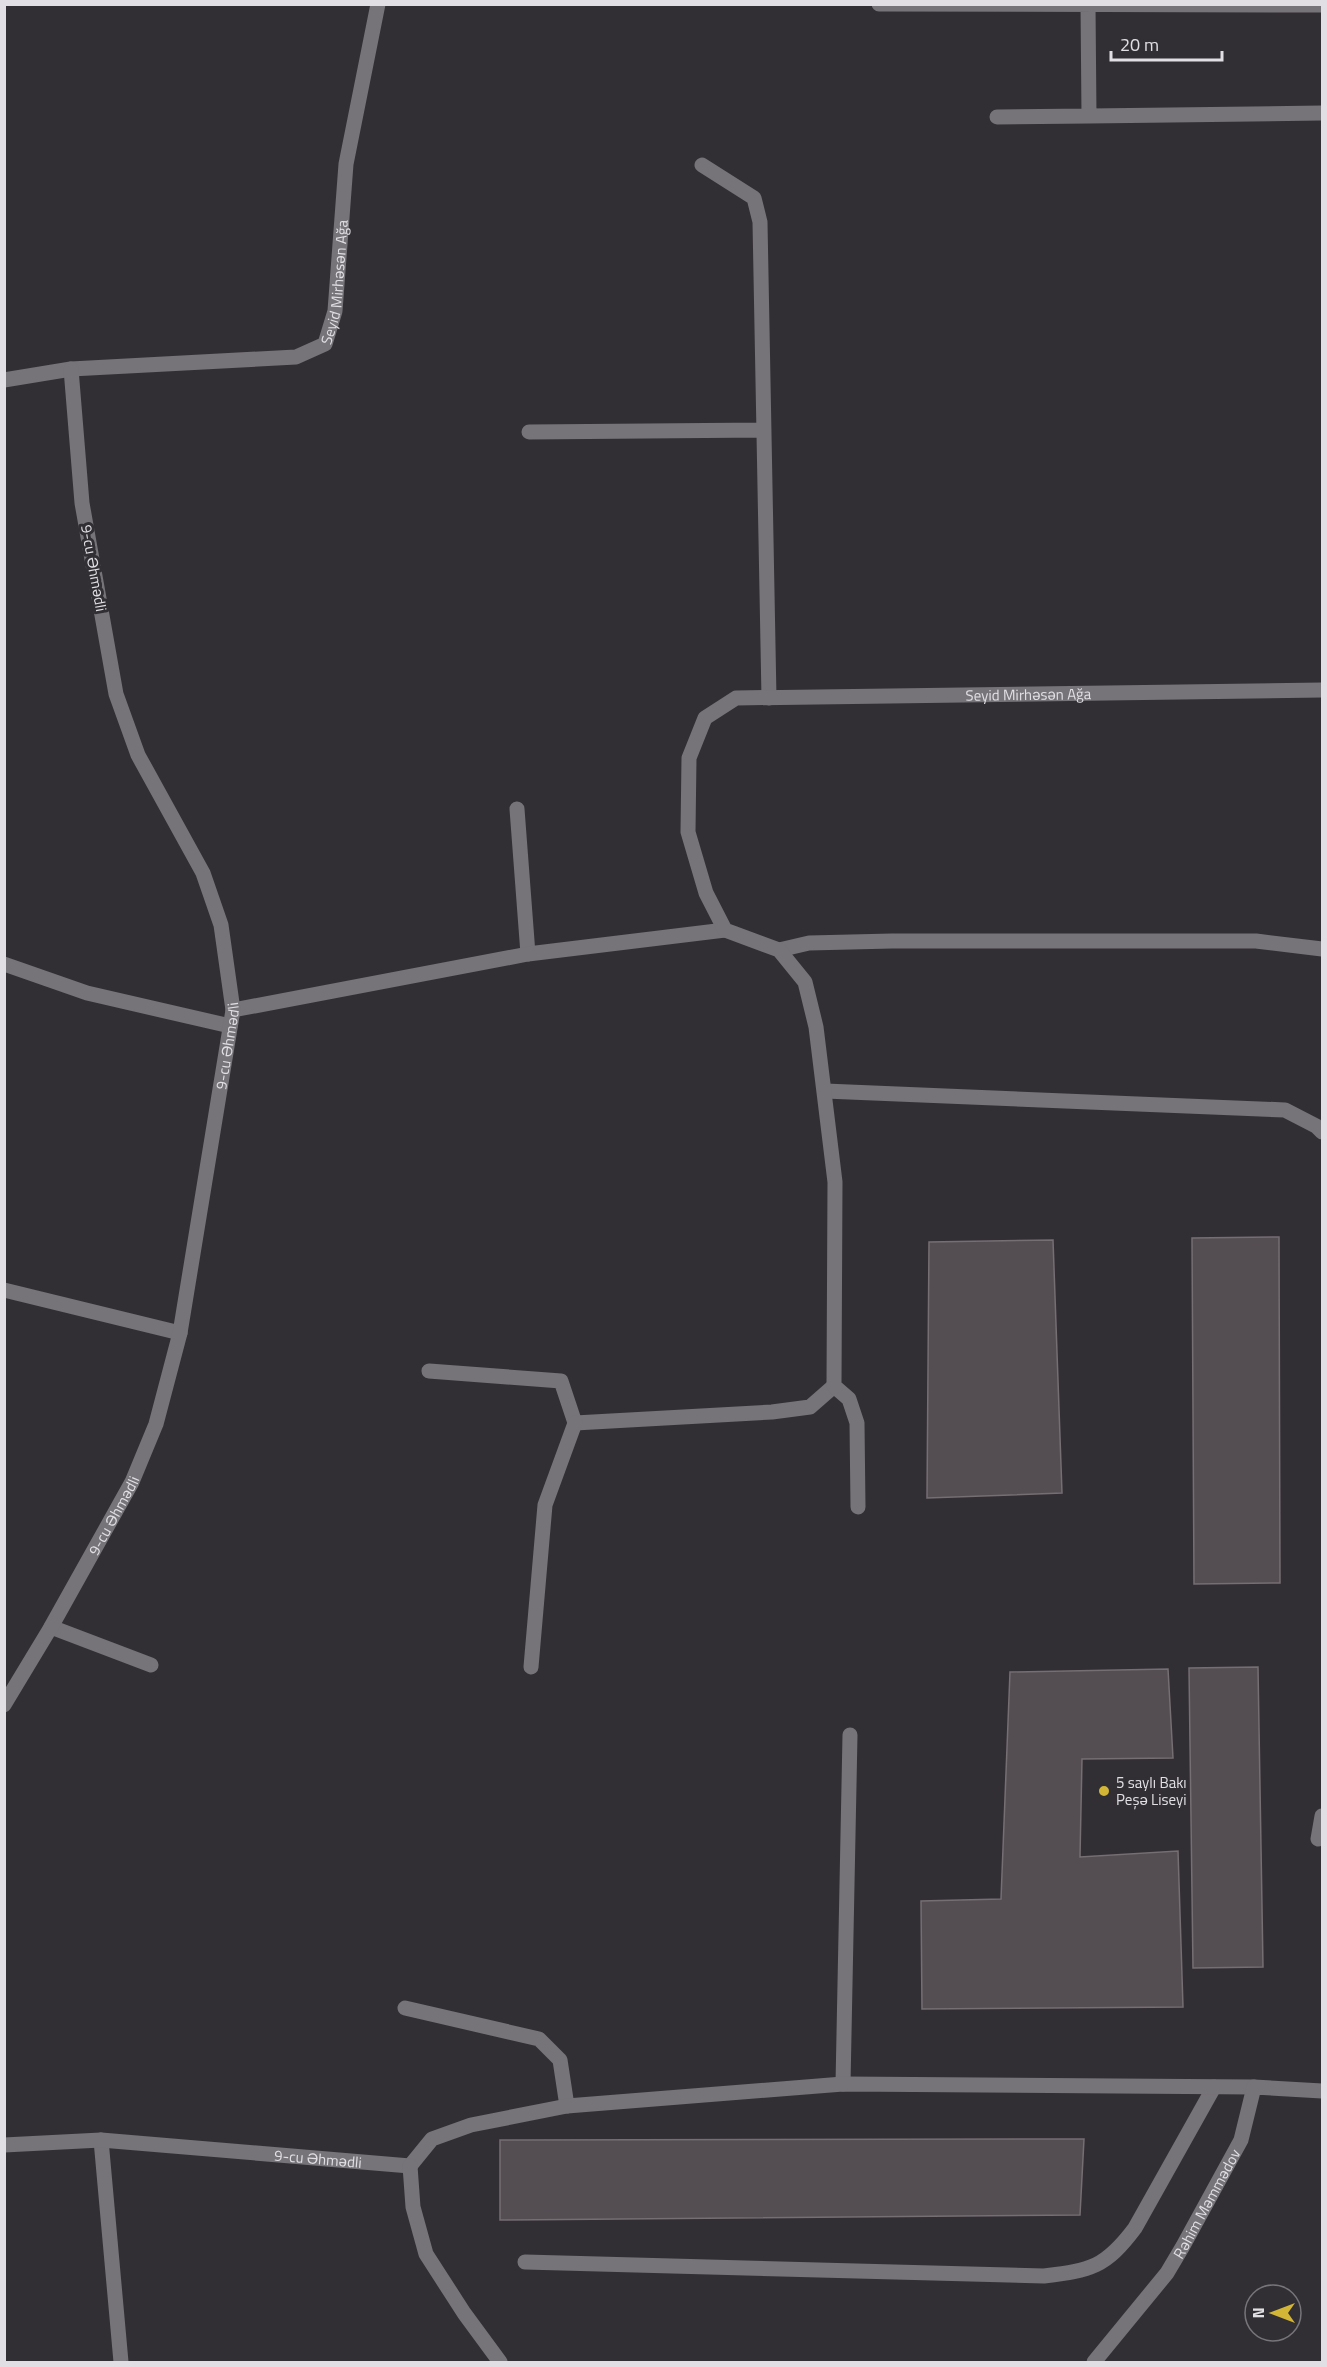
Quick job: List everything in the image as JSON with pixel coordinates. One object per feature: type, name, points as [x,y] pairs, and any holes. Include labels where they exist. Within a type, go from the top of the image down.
[{"type":"street","name":"Seyid Mirhəsən Ağa","points":[[4,380],[71,369],[296,357],[325,344],[335,311],[346,164],[378,4]]},
{"type":"street","points":[[879,4],[1323,5]]},
{"type":"street","points":[[1089,5],[1089,116]]},
{"type":"street","points":[[998,117],[1323,113]]},
{"type":"street","points":[[702,165],[754,198],[760,222],[769,698]]},
{"type":"street","name":"9-cu Əhmədli","points":[[4,1705],[51,1627],[132,1482],[156,1424],[180,1333],[233,1010],[221,925],[203,873],[138,755],[116,694],[82,503],[71,369]]},
{"type":"street","points":[[530,432],[764,430]]},
{"type":"street","name":"Seyid Mirhəsən Ağa","points":[[725,930],[706,893],[688,832],[689,758],[705,718],[736,698],[1323,690]]},
{"type":"street","points":[[517,809],[528,954]]},
{"type":"street","points":[[233,1010],[528,954],[725,930],[779,950],[805,982],[816,1027],[825,1091],[834,1182],[834,1386],[810,1407],[781,1411],[575,1423]]},
{"type":"street","points":[[779,950],[809,943],[892,941],[1256,941],[1323,949]]},
{"type":"street","points":[[4,964],[87,993],[230,1026]]},
{"type":"street","points":[[825,1091],[1285,1110],[1323,1132]]},
{"type":"street","points":[[4,1290],[180,1333]]},
{"type":"street","points":[[429,1371],[561,1381],[575,1423],[545,1505],[531,1667]]},
{"type":"street","points":[[834,1386],[849,1399],[857,1423],[858,1507]]},
{"type":"street","points":[[51,1627],[151,1665]]},
{"type":"street","points":[[843,2084],[850,1736]]},
{"type":"street","points":[[1318,1839],[1323,1816]]},
{"type":"street","points":[[405,2008],[539,2039],[560,2060],[567,2106]]},
{"type":"street","points":[[500,2362],[464,2313],[426,2254],[413,2207],[410,2166],[432,2139],[471,2125],[567,2106],[843,2084],[1254,2087],[1323,2091]]},
{"type":"street","points":[[525,2262],[1044,2276],[1093,2268],[1119,2249],[1135,2228],[1214,2087]]},
{"type":"street","name":"Rəhim Məmmədov","points":[[1094,2362],[1167,2273],[1183,2246],[1241,2140],[1254,2087]]},
{"type":"street","name":"9-cu Əhmədli","points":[[4,2145],[102,2140],[410,2166]]},
{"type":"street","points":[[102,2140],[121,2362]]},
{"type":"building","points":[[1279,1237],[1280,1583],[1194,1584],[1192,1238]]},
{"type":"building","points":[[1053,1240],[1062,1493],[927,1498],[929,1242]]},
{"type":"building","points":[[1258,1667],[1263,1967],[1193,1968],[1189,1668]]},
{"type":"building","points":[[1168,1669],[1173,1758],[1082,1759],[1080,1857],[1178,1851],[1183,2007],[922,2009],[921,1901],[1001,1899],[1010,1672]]},
{"type":"building","points":[[1084,2139],[1080,2215],[500,2220],[500,2140]]},
{"type":"place","name":"5 saylı Bakı Peşə Liseyi","points":[[1104,1791]]}]
